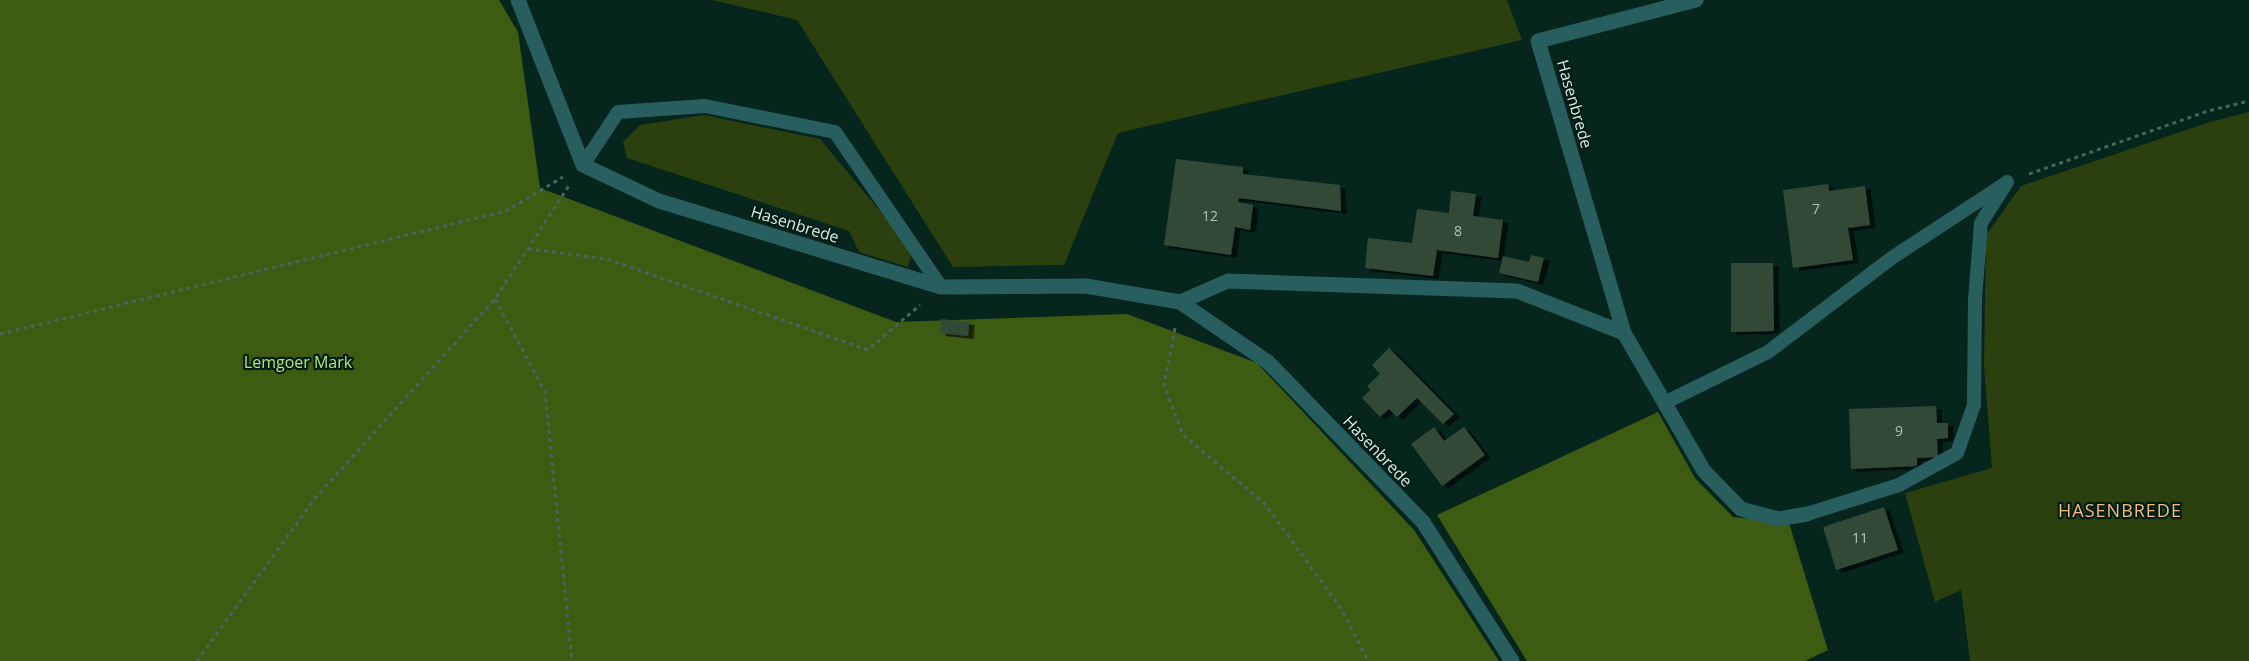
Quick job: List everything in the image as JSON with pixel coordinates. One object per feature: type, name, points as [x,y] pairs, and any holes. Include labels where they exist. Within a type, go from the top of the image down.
[{"type":"street","points":[[518,0],[583,165]]},
{"type":"street","name":"Hasenbrede","points":[[1696,0],[1538,41],[1624,333],[1704,471],[1741,508],[1778,519],[1807,514]]},
{"type":"street","name":"Hasenbrede","points":[[583,165],[659,201],[941,287],[1086,286],[1180,302],[1268,362],[1423,522],[1512,661]]},
{"type":"street","points":[[1180,302],[1228,281],[1517,291],[1624,333]]},
{"type":"lane","points":[[583,165],[618,112],[705,106],[835,132],[941,287]]},
{"type":"lane","points":[[1664,403],[1768,352],[1893,257],[2008,182]]},
{"type":"lane","points":[[1807,514],[1899,484],[1957,453],[1974,405],[1975,300],[1980,223],[2008,182]]},
{"type":"path","points":[[2008,182],[2208,111],[2249,101]]},
{"type":"path","points":[[197,661],[316,497],[495,299],[583,165]]},
{"type":"path","points":[[0,334],[506,211],[583,165]]},
{"type":"path","points":[[528,249],[607,259],[868,350],[941,287]]},
{"type":"path","points":[[495,299],[545,392],[572,661]]},
{"type":"path","points":[[1180,302],[1164,385],[1183,434],[1265,504],[1342,610],[1368,661]]},
{"type":"green space","name":"Lemgoer Mark","points":[[0,0],[499,0],[518,32],[540,188],[896,322],[1127,314],[1257,363],[1414,530],[1499,661],[0,661]]},
{"type":"green space","points":[[712,0],[1507,0],[1522,40],[1118,133],[1064,265],[953,267],[797,20]]},
{"type":"green space","points":[[2249,112],[2249,661],[1970,661],[1961,590],[1935,602],[1905,493],[1992,468],[1984,366],[1986,235],[2021,186],[2210,122]]},
{"type":"green space","points":[[704,115],[820,139],[904,240],[911,256],[908,267],[859,252],[849,231],[627,158],[623,142],[640,125]]},
{"type":"green space","points":[[1658,412],[1695,478],[1733,517],[1789,523],[1828,650],[1805,661],[1527,661],[1437,515]]},
{"type":"building","points":[[1176,159],[1243,167],[1243,174],[1340,185],[1341,211],[1239,198],[1238,202],[1253,205],[1250,230],[1235,227],[1231,255],[1164,245]]},
{"type":"building","points":[[1828,184],[1829,191],[1865,186],[1870,225],[1848,228],[1853,260],[1793,268],[1783,190]]},
{"type":"building","points":[[1451,191],[1476,194],[1473,216],[1503,220],[1498,258],[1437,250],[1433,276],[1365,268],[1368,238],[1412,243],[1417,209],[1449,213]]},
{"type":"building","points":[[1531,255],[1544,258],[1538,282],[1499,273],[1503,256],[1529,262]]},
{"type":"building","points":[[1731,263],[1773,263],[1774,331],[1731,332]]},
{"type":"building","points":[[941,319],[969,322],[968,336],[940,333]]},
{"type":"building","points":[[1389,348],[1454,414],[1443,424],[1417,398],[1397,417],[1389,409],[1380,417],[1362,398],[1370,390],[1367,386],[1380,374],[1372,365]]},
{"type":"building","points":[[1936,406],[1937,423],[1948,423],[1948,438],[1937,439],[1938,457],[1917,458],[1917,466],[1851,469],[1849,409]]},
{"type":"building","points":[[1434,427],[1444,441],[1464,427],[1485,455],[1442,486],[1411,444]]},
{"type":"building","points":[[1884,507],[1898,550],[1836,570],[1823,527]]},
{"type":"district","name":"HASENBREDE","points":[[2120,511]]}]
